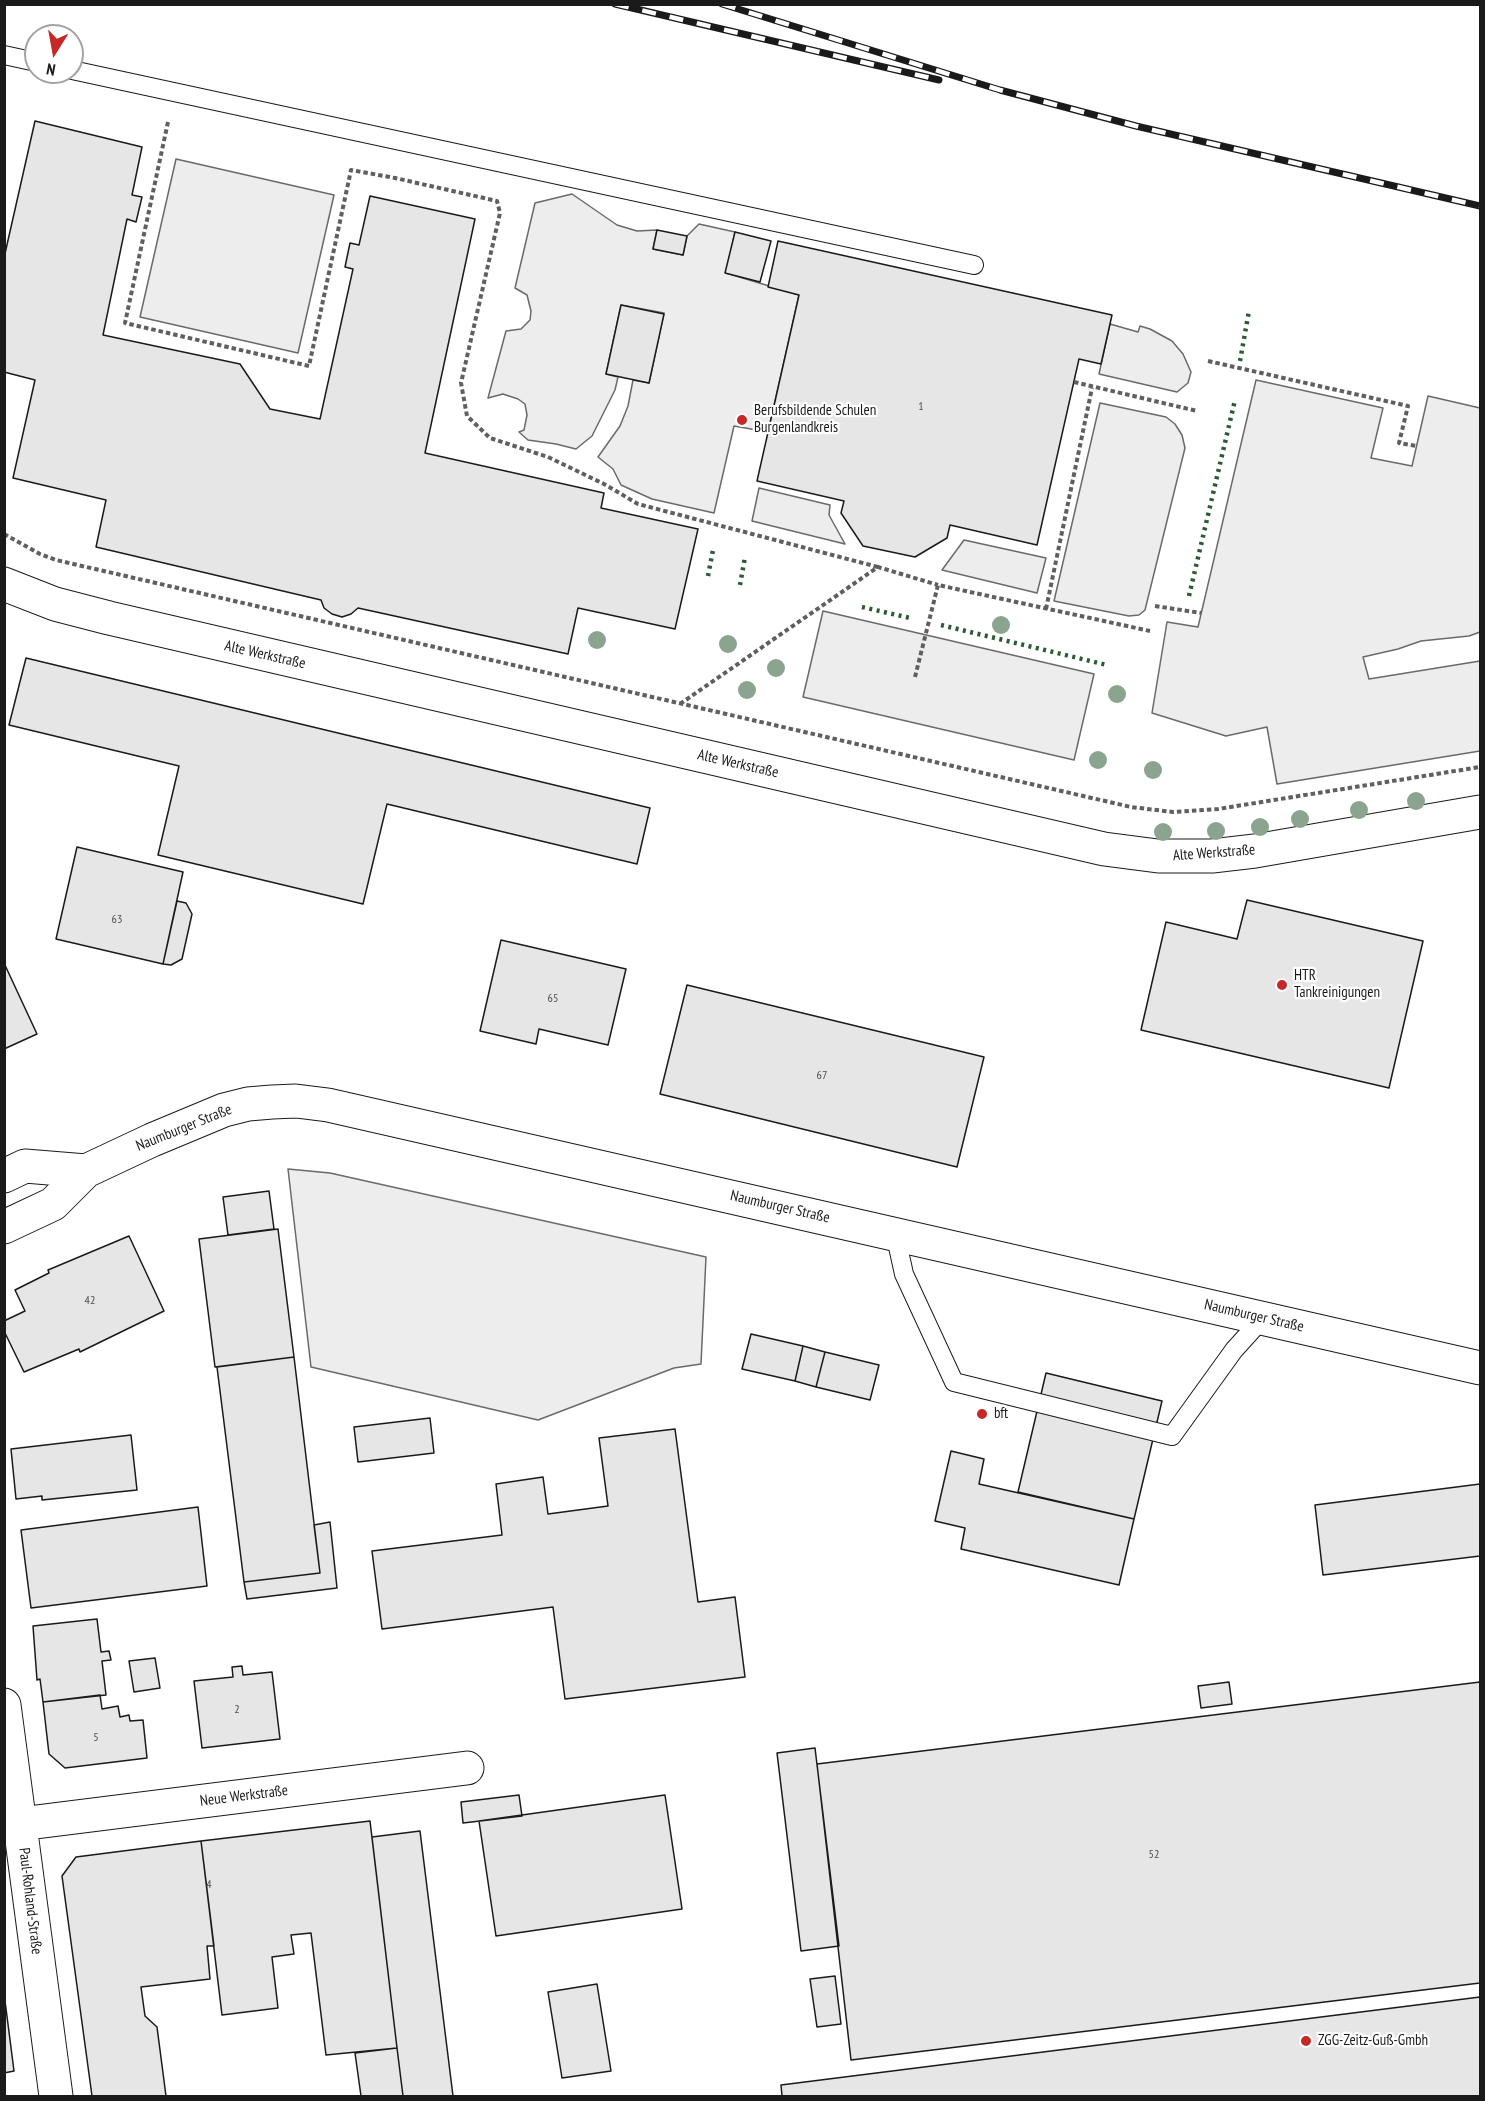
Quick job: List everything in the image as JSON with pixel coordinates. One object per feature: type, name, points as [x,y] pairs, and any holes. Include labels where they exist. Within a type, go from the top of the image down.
[{"type":"street","name":"Alte Werkstraße","points":[[4,584],[55,604],[109,618],[1104,849],[1158,856],[1212,856],[1255,851],[1480,812]]},
{"type":"street","name":"Naumburger Straße","points":[[4,1227],[53,1204],[86,1171],[152,1140],[224,1110],[249,1104],[296,1101],[328,1105],[1480,1368]]},
{"type":"street","name":"Naumburger Straße","points":[[4,1176],[25,1166],[86,1171]]},
{"type":"street","name":"Paul-Rohland-Straße","points":[[4,1705],[56,2097]]},
{"type":"street","name":"Neue Werkstraße","points":[[20,1824],[468,1768]]},
{"type":"lane","points":[[4,55],[24,59]]},
{"type":"lane","points":[[84,73],[974,265]]},
{"type":"lane","points":[[895,1233],[904,1274],[954,1382],[1172,1436],[1234,1350],[1263,1318]]},
{"type":"path","points":[[168,121],[125,323],[309,366],[351,170],[394,177],[497,201],[500,213],[461,383],[467,416],[490,438],[548,457],[604,484],[638,504],[938,585],[1150,631]]},
{"type":"path","points":[[1208,361],[1408,406],[1399,443],[1417,446]]},
{"type":"path","points":[[1074,382],[1197,411]]},
{"type":"path","points":[[1046,609],[1092,388]]},
{"type":"path","points":[[4,534],[40,554],[57,560],[1114,804],[1173,812],[1218,809],[1480,767]]},
{"type":"path","points":[[680,705],[878,567]]},
{"type":"path","points":[[915,677],[938,585]]},
{"type":"path","points":[[1155,606],[1201,613]]},
{"type":"shaded area","points":[[176,159],[334,195],[298,353],[140,317]]},
{"type":"shaded area","points":[[572,194],[617,225],[637,231],[657,230],[653,249],[683,255],[687,236],[699,224],[735,232],[726,273],[799,295],[768,432],[734,426],[714,513],[652,499],[621,485],[613,469],[598,457],[620,426],[628,406],[633,380],[649,383],[664,313],[621,305],[606,374],[618,377],[615,390],[592,436],[576,449],[528,440],[519,432],[524,430],[527,415],[525,404],[503,394],[488,398],[506,331],[521,329],[530,320],[531,311],[527,295],[515,288],[535,203]]},
{"type":"shaded area","points":[[1110,324],[1138,332],[1140,326],[1172,341],[1183,354],[1191,372],[1188,383],[1177,392],[1099,374]]},
{"type":"shaded area","points":[[1256,380],[1383,408],[1371,458],[1412,466],[1428,396],[1480,408],[1480,632],[1469,636],[1421,641],[1363,657],[1369,679],[1480,661],[1480,751],[1277,784],[1267,727],[1226,736],[1152,713],[1167,622],[1198,627]]},
{"type":"shaded area","points":[[1100,403],[1166,417],[1175,424],[1182,435],[1185,448],[1145,610],[1139,615],[1129,616],[1054,601]]},
{"type":"shaded area","points":[[759,488],[830,505],[829,515],[845,544],[752,521]]},
{"type":"shaded area","points":[[964,540],[1046,558],[1037,593],[942,570]]},
{"type":"shaded area","points":[[823,611],[1094,674],[1074,760],[803,697]]},
{"type":"shaded area","points":[[288,1169],[330,1173],[706,1257],[701,1364],[674,1368],[538,1420],[311,1367]]},
{"type":"building","points":[[35,121],[142,147],[132,195],[142,197],[136,222],[127,219],[103,335],[240,364],[270,409],[320,419],[353,269],[345,267],[350,243],[359,245],[370,196],[475,219],[425,453],[604,493],[601,508],[698,529],[675,629],[578,608],[568,654],[358,608],[342,617],[324,608],[321,600],[96,547],[106,500],[13,478],[35,380],[4,372],[4,258]]},
{"type":"building","points":[[657,230],[687,236],[683,255],[653,249]]},
{"type":"building","points":[[735,232],[771,241],[760,282],[725,273]]},
{"type":"building","points":[[778,241],[1112,315],[1101,364],[1079,359],[1037,545],[950,525],[947,538],[915,557],[863,546],[841,513],[844,501],[757,481],[799,295],[768,287]]},
{"type":"building","points":[[621,305],[664,314],[649,383],[606,374]]},
{"type":"building","points":[[26,658],[650,808],[637,864],[387,804],[363,904],[158,855],[179,766],[9,725]]},
{"type":"building","points":[[77,847],[183,872],[163,964],[56,939]]},
{"type":"building","name":"HTR Tankreinigungen","points":[[1247,900],[1423,941],[1389,1088],[1141,1030],[1166,922],[1237,939]]},
{"type":"building","points":[[177,901],[186,903],[192,914],[182,959],[171,965],[163,964]]},
{"type":"building","points":[[501,940],[626,969],[608,1045],[539,1029],[536,1044],[480,1031]]},
{"type":"building","points":[[4,963],[37,1034],[4,1049]]},
{"type":"building","points":[[687,985],[984,1057],[957,1167],[660,1094]]},
{"type":"building","points":[[269,1191],[274,1229],[228,1235],[223,1197]]},
{"type":"building","points":[[278,1229],[294,1357],[215,1367],[199,1239]]},
{"type":"building","points":[[129,1236],[164,1311],[80,1352],[79,1349],[24,1372],[4,1331],[4,1321],[25,1311],[15,1290],[49,1273],[48,1270]]},
{"type":"building","points":[[751,1334],[803,1346],[795,1381],[742,1369]]},
{"type":"building","points":[[803,1346],[825,1352],[816,1387],[795,1381]]},
{"type":"building","points":[[825,1352],[879,1365],[870,1400],[816,1387]]},
{"type":"building","points":[[294,1357],[320,1573],[244,1582],[217,1367]]},
{"type":"building","points":[[1046,1373],[1162,1401],[1134,1519],[1018,1492]]},
{"type":"building","points":[[430,1418],[434,1453],[358,1462],[354,1427]]},
{"type":"building","points":[[675,1429],[698,1602],[735,1597],[745,1677],[565,1699],[553,1607],[382,1629],[372,1551],[502,1535],[496,1484],[543,1477],[548,1514],[608,1506],[599,1438]]},
{"type":"building","points":[[131,1435],[137,1490],[42,1500],[42,1496],[16,1499],[11,1449]]},
{"type":"building","points":[[951,1451],[984,1459],[979,1484],[1134,1519],[1119,1585],[961,1549],[965,1528],[935,1521]]},
{"type":"building","points":[[1480,1484],[1480,1556],[1323,1575],[1315,1505]]},
{"type":"building","points":[[198,1507],[207,1586],[31,1608],[21,1530]]},
{"type":"building","points":[[330,1522],[337,1588],[247,1599],[244,1582],[320,1573],[314,1525]]},
{"type":"building","points":[[97,1619],[101,1652],[109,1651],[111,1660],[102,1661],[106,1695],[43,1702],[40,1679],[37,1680],[33,1626]]},
{"type":"building","points":[[155,1658],[160,1688],[134,1692],[129,1661]]},
{"type":"building","points":[[242,1666],[243,1675],[272,1672],[280,1739],[202,1748],[194,1681],[233,1677],[232,1667]]},
{"type":"building","points":[[1229,1682],[1232,1704],[1201,1708],[1198,1686]]},
{"type":"building","points":[[1480,1682],[1480,1983],[851,2060],[817,1764]]},
{"type":"building","points":[[100,1695],[102,1709],[118,1706],[120,1717],[129,1715],[130,1721],[143,1720],[147,1758],[65,1768],[49,1754],[43,1702]]},
{"type":"building","points":[[815,1748],[839,1946],[801,1951],[777,1753]]},
{"type":"building","points":[[519,1795],[522,1816],[463,1823],[461,1802]]},
{"type":"building","points":[[665,1795],[682,1909],[496,1936],[479,1821]]},
{"type":"building","points":[[370,1821],[397,2048],[326,2055],[311,1933],[291,1935],[294,1954],[272,1957],[278,2008],[222,2015],[201,1841]]},
{"type":"building","points":[[420,1831],[453,2096],[403,2096],[397,2048],[372,1837]]},
{"type":"building","points":[[201,1841],[214,1946],[207,1946],[210,1979],[141,1987],[145,2016],[157,2027],[166,2096],[92,2096],[62,1876],[76,1857]]},
{"type":"building","points":[[835,1976],[841,2024],[817,2027],[810,1979]]},
{"type":"building","points":[[597,1984],[611,2071],[562,2078],[548,1992]]},
{"type":"building","points":[[4,1993],[14,2071],[4,2073]]},
{"type":"building","name":"ZGG-Zeitz-Guß-Gmbh","points":[[1480,1997],[1480,2096],[782,2096],[781,2085]]},
{"type":"building","points":[[397,2048],[403,2096],[361,2096],[355,2053]]},
{"type":"railway","points":[[615,4],[939,80]]},
{"type":"railway","points":[[722,4],[1000,90],[1136,126],[1480,206]]},
{"type":"hedge","points":[[1240,361],[1249,311]]},
{"type":"hedge","points":[[1189,596],[1235,400]]},
{"type":"hedge","points":[[708,576],[713,550]]},
{"type":"hedge","points":[[740,585],[745,557]]},
{"type":"hedge","points":[[862,607],[910,618]]},
{"type":"hedge","points":[[941,625],[1107,665]]},
{"type":"place","name":"Berufsbildende Schulen Burgenlandkreis","points":[[742,420]]},
{"type":"place","name":"HTR Tankreinigungen","points":[[1282,985]]},
{"type":"place","name":"bft","points":[[982,1414]]},
{"type":"place","name":"ZGG-Zeitz-Guß-Gmbh","points":[[1306,2041]]}]
